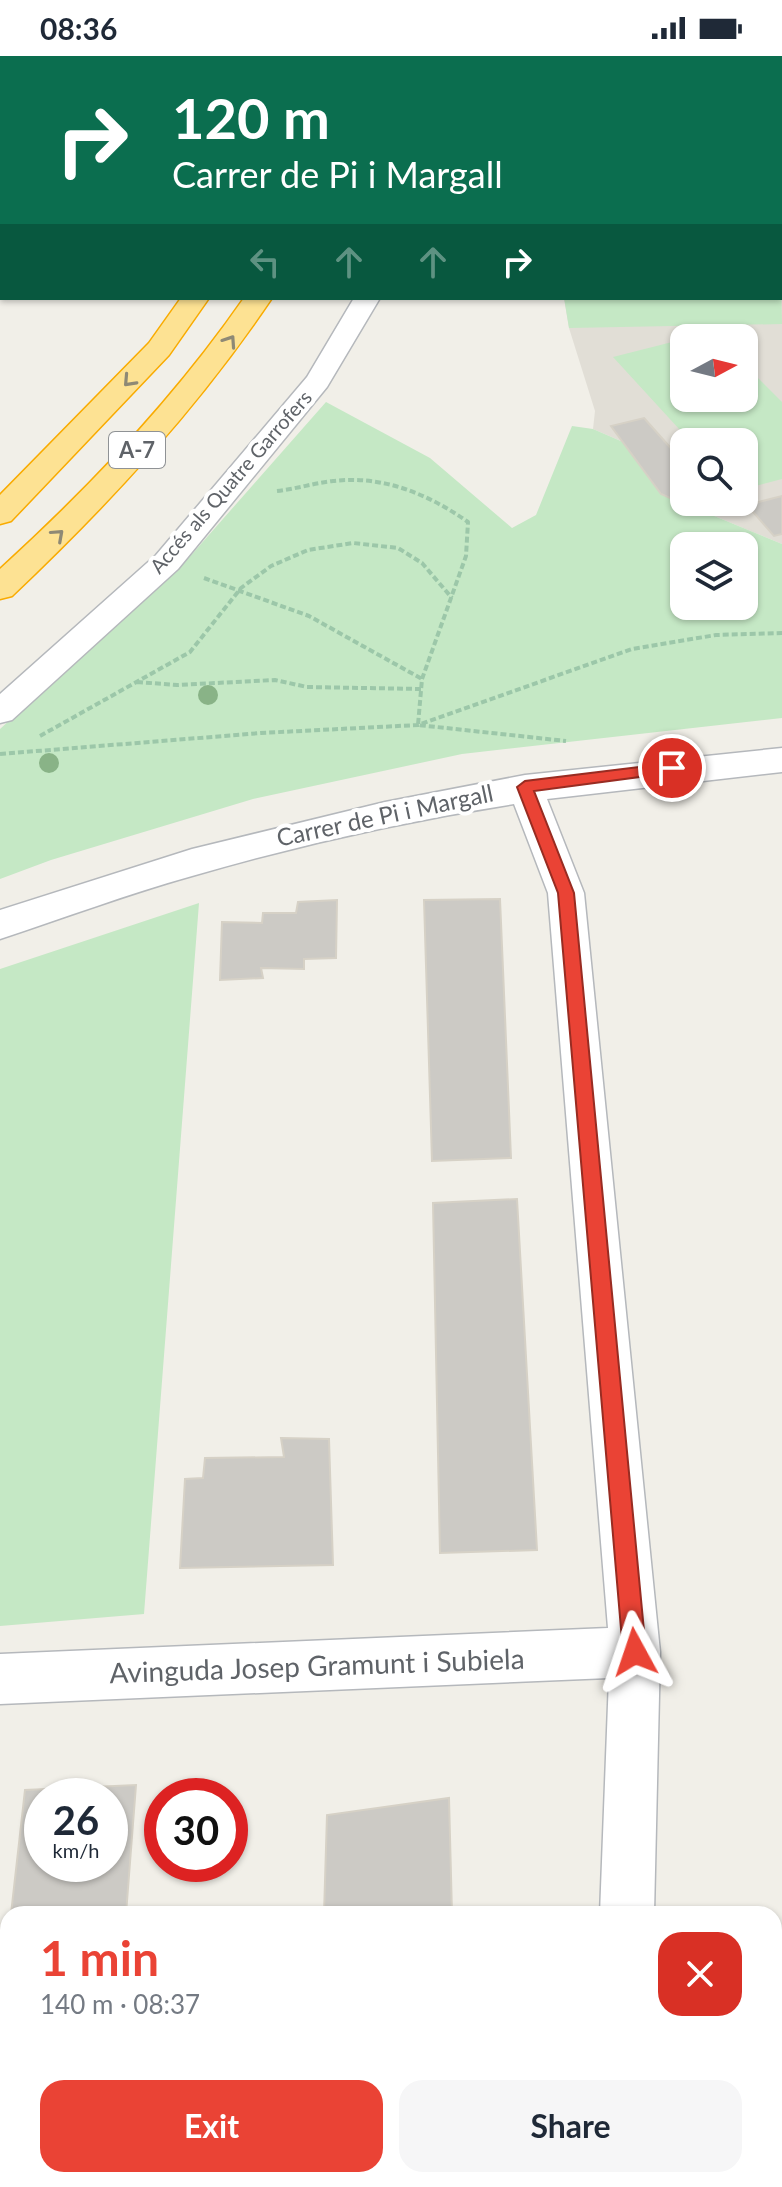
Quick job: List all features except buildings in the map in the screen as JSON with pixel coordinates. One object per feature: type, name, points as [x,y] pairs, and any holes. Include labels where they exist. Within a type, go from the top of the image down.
[{"type":"highway","name":"A-7","points":[[0,514],[159,349],[194,300]]},
{"type":"highway","name":"A-7","points":[[0,588],[77,518],[224,350],[257,300]]},
{"type":"street","name":"Accés als Quatre Garrofers","points":[[0,712],[167,562],[318,381],[366,300]]},
{"type":"street","name":"Carrer de Pi i Margall","points":[[0,925],[78,896],[216,853],[418,806],[623,773],[782,760]]},
{"type":"street","points":[[525,787],[566,893],[635,1652],[627,1906]]},
{"type":"street","name":"Avinguda Josep Gramunt i Subiela","points":[[0,1679],[635,1652]]},
{"type":"path","points":[[233,483],[273,492],[359,479],[396,484],[448,507],[468,522],[466,556],[422,679],[418,725]]},
{"type":"path","points":[[39,737],[190,652],[207,633],[216,612],[237,591],[297,553],[341,544],[383,545],[410,554],[452,598]]},
{"type":"path","points":[[167,562],[309,616],[422,679]]},
{"type":"path","points":[[418,725],[632,649],[716,635],[781,634]]},
{"type":"path","points":[[136,682],[177,685],[275,680],[307,687],[421,689]]},
{"type":"path","points":[[0,754],[261,733],[418,725],[575,742]]},
{"type":"path","points":[[12,753],[26,745]]},
{"type":"shaded area","points":[[564,300],[782,300],[782,544],[714,516],[758,516],[758,428],[670,428],[670,498],[661,494],[623,442],[593,429],[595,411],[569,328]]},
{"type":"green space","points":[[564,300],[781,300],[782,324],[569,328]]},
{"type":"green space","points":[[670,343],[670,412],[758,412],[758,378],[782,402],[782,479],[758,485],[758,428],[678,428],[613,357]]},
{"type":"green space","points":[[326,402],[430,458],[512,528],[536,515],[572,426],[593,429],[623,442],[661,494],[670,498],[670,516],[714,516],[753,532],[670,532],[670,620],[758,620],[758,534],[782,544],[782,718],[462,754],[253,799],[51,860],[0,879],[0,729],[193,553]]},
{"type":"green space","points":[[199,903],[144,1614],[0,1626],[0,969]]},
{"type":"route","points":[[635,1652],[566,893],[525,787],[672,768]]}]
